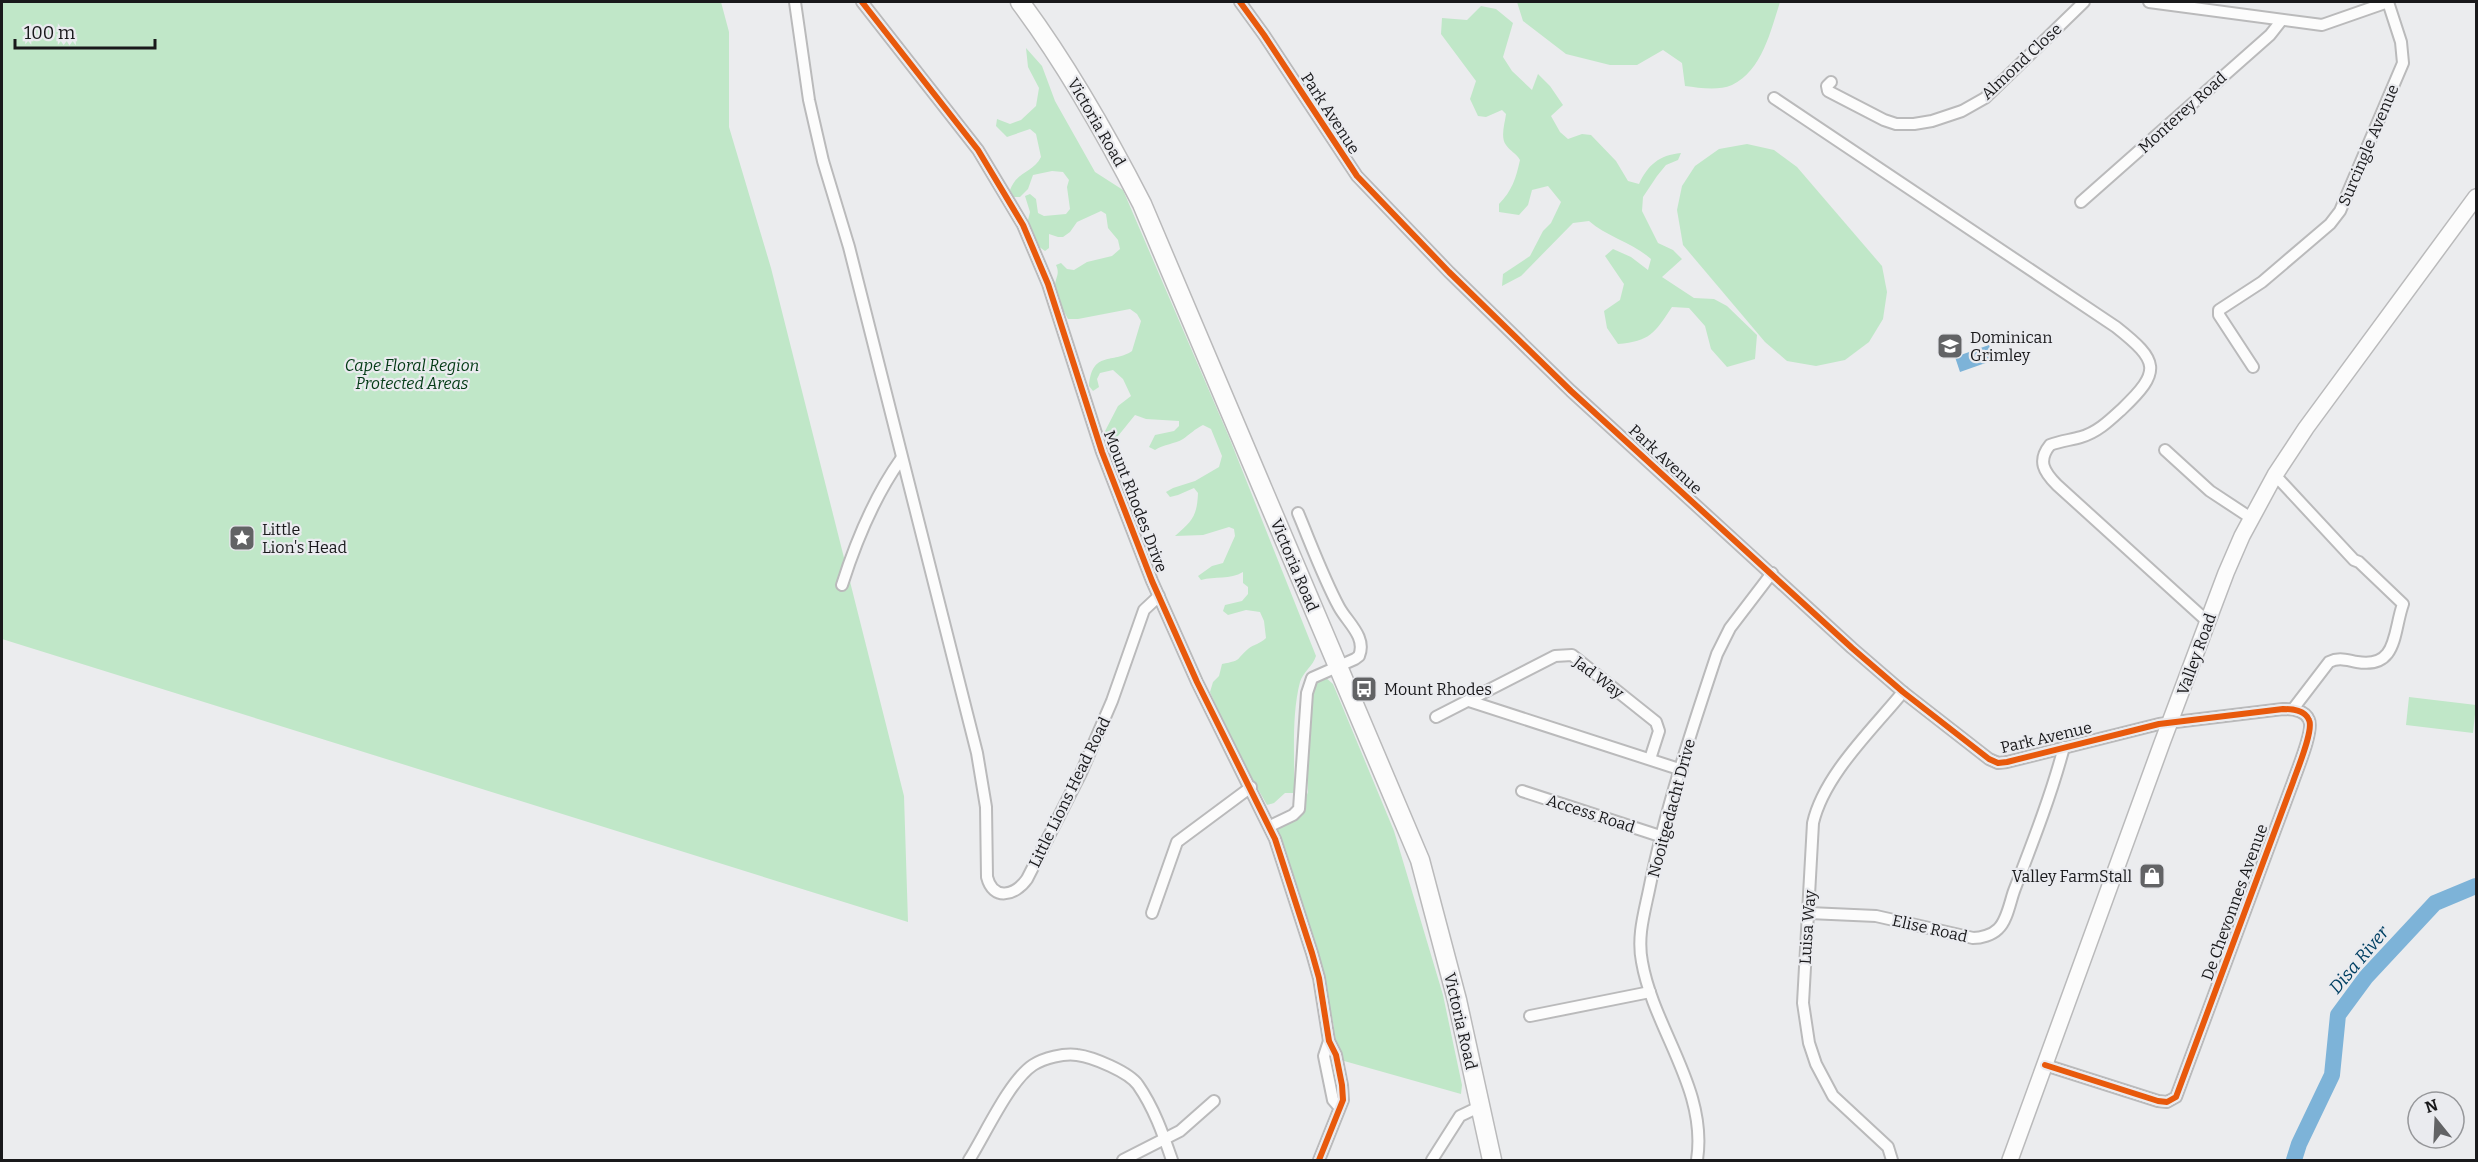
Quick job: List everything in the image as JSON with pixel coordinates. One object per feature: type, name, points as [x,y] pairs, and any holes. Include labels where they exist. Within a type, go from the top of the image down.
[{"type":"main road","name":"Victoria Road","points":[[1020,2],[1084,97],[1111,143],[1142,204],[1420,860],[1438,924],[1492,1161]]},
{"type":"street","points":[[795,2],[809,100],[823,161],[852,258],[901,459],[880,490],[850,560],[842,585]]},
{"type":"street","name":"Mount Rhodes Drive","points":[[862,2],[968,135],[1023,225],[1048,284],[1102,452],[1159,596],[1197,682],[1270,826],[1319,978],[1329,1041],[1324,1056],[1333,1100],[1339,1107],[1319,1161]]},
{"type":"street","name":"Park Avenue","points":[[1240,2],[1271,44],[1347,163],[1379,200],[1571,391],[1903,692],[1995,762],[2007,762],[2171,722]]},
{"type":"street","name":"Almond Close","points":[[1831,82],[1827,86],[1828,91],[1884,120],[1896,124],[1932,121],[1962,111],[1985,98],[2084,2]]},
{"type":"street","points":[[2149,2],[2326,25],[2388,2]]},
{"type":"street","name":"Surcingle Avenue","points":[[2253,367],[2218,315],[2219,310],[2262,282],[2330,224],[2340,211],[2403,63],[2401,42],[2388,2]]},
{"type":"street","name":"Monterey Road","points":[[2081,202],[2270,35],[2282,21]]},
{"type":"street","points":[[1774,98],[2116,327],[2143,351],[2151,370],[2147,384],[2142,390],[2097,430],[2081,437],[2050,445],[2042,459],[2043,468],[2057,484],[2208,622]]},
{"type":"street","name":"Valley Road","points":[[2010,1161],[2226,573],[2251,518],[2275,475],[2313,419],[2476,197]]},
{"type":"street","points":[[2165,450],[2210,491],[2251,518]]},
{"type":"street","name":"Little Lions Head Road","points":[[901,459],[977,753],[986,807],[988,883],[995,890],[1005,894],[1013,893],[1021,888],[1027,879],[1081,773],[1112,701],[1144,610],[1159,596]]},
{"type":"street","points":[[2171,722],[2293,709],[2329,662],[2337,658],[2367,664],[2379,661],[2387,655],[2394,640],[2403,604],[2359,562],[2354,560],[2275,475]]},
{"type":"street","points":[[1270,826],[1293,815],[1299,809],[1308,686],[1316,675],[1359,656],[1362,646],[1358,635],[1339,607],[1298,513]]},
{"type":"street","name":"Nooitgedacht Drive","points":[[1697,1161],[1699,1120],[1650,992],[1640,945],[1642,925],[1660,836],[1724,639],[1772,573]]},
{"type":"street","name":"Jad Way","points":[[1436,717],[1555,656],[1572,655],[1656,722],[1659,731],[1650,759]]},
{"type":"street","points":[[1359,656],[1368,664]]},
{"type":"street","name":"Luisa Way","points":[[1892,1161],[1888,1147],[1833,1096],[1816,1064],[1809,1043],[1803,1003],[1813,823],[1816,807],[1832,778],[1903,692]]},
{"type":"street","points":[[1469,701],[1682,770]]},
{"type":"street","name":"De Chevonnes Avenue","points":[[2045,1065],[2164,1102],[2178,1095],[2307,740],[2309,719],[2303,713],[2293,709]]},
{"type":"street","name":"Elise Road","points":[[1809,913],[1886,918],[1972,938],[1997,931],[2003,922],[2020,877],[2056,777],[2064,747]]},
{"type":"street","points":[[1152,913],[1178,842],[1251,787]]},
{"type":"street","name":"Access Road","points":[[1522,790],[1660,836]]},
{"type":"street","points":[[1530,1016],[1650,992]]},
{"type":"street","points":[[969,1161],[1016,1081],[1033,1065],[1058,1056],[1078,1055],[1123,1072],[1137,1083],[1156,1116],[1172,1161]]},
{"type":"street","points":[[1123,1161],[1134,1153],[1165,1140],[1196,1119],[1214,1101]]},
{"type":"street","points":[[1432,1161],[1460,1116],[1481,1106]]},
{"type":"green space","name":"Cape Floral Region Protected Areas","points":[[2,2],[721,2],[729,32],[729,127],[771,268],[904,796],[908,922],[2,639]]},
{"type":"green space","points":[[1517,2],[1780,2],[1764,49],[1751,70],[1732,85],[1709,88],[1685,86],[1682,63],[1663,50],[1637,65],[1610,65],[1566,54],[1523,21]]},
{"type":"green space","points":[[1481,6],[1496,9],[1513,23],[1503,57],[1512,71],[1532,90],[1538,74],[1550,86],[1563,105],[1551,116],[1560,132],[1568,139],[1582,134],[1591,135],[1616,161],[1628,181],[1639,184],[1646,171],[1655,162],[1666,156],[1681,153],[1678,160],[1666,165],[1643,197],[1642,211],[1658,243],[1673,250],[1682,259],[1662,277],[1694,298],[1714,299],[1727,306],[1757,335],[1755,359],[1727,367],[1711,349],[1705,326],[1689,308],[1672,307],[1650,334],[1637,341],[1618,344],[1607,328],[1604,311],[1620,300],[1624,284],[1605,256],[1613,249],[1631,257],[1648,270],[1651,259],[1589,221],[1573,223],[1521,276],[1502,286],[1503,274],[1530,256],[1561,202],[1548,186],[1532,190],[1528,205],[1519,215],[1499,212],[1499,204],[1513,184],[1520,160],[1504,142],[1506,114],[1502,110],[1486,117],[1478,116],[1470,99],[1476,81],[1441,34],[1442,18],[1467,20]]},
{"type":"green space","points":[[1026,48],[1042,66],[1055,101],[1095,172],[1123,190],[1229,437],[1316,656],[1301,678],[1297,695],[1294,723],[1294,793],[1285,793],[1274,803],[1267,805],[1232,743],[1210,692],[1213,682],[1219,676],[1222,664],[1236,660],[1266,638],[1264,621],[1260,612],[1246,610],[1228,615],[1223,611],[1225,605],[1242,601],[1248,594],[1248,587],[1243,583],[1243,572],[1233,576],[1201,580],[1198,576],[1212,566],[1223,563],[1235,536],[1234,529],[1229,527],[1203,535],[1175,536],[1193,518],[1198,493],[1194,488],[1170,497],[1166,492],[1195,481],[1219,467],[1222,456],[1211,429],[1203,425],[1180,441],[1155,450],[1149,447],[1155,435],[1174,431],[1179,426],[1179,421],[1146,419],[1135,415],[1118,436],[1110,439],[1103,435],[1118,406],[1131,396],[1123,379],[1113,370],[1100,373],[1097,379],[1099,387],[1093,391],[1089,386],[1091,375],[1094,367],[1104,360],[1132,351],[1141,321],[1130,309],[1068,319],[1055,289],[1058,273],[1056,265],[1061,263],[1067,269],[1074,270],[1087,262],[1112,256],[1120,249],[1118,240],[1108,228],[1106,214],[1101,211],[1077,222],[1063,237],[1049,234],[1049,248],[1045,251],[1031,237],[1027,224],[1030,212],[1025,196],[1030,194],[1036,199],[1038,213],[1044,216],[1066,214],[1070,209],[1067,187],[1069,180],[1063,172],[1052,171],[1033,175],[1028,189],[1020,197],[1014,197],[1010,190],[1017,179],[1034,166],[1041,157],[1036,134],[1030,129],[1007,137],[996,126],[997,119],[1010,124],[1021,120],[1036,106],[1039,88],[1028,67]]},
{"type":"green space","points":[[1747,144],[1774,150],[1797,167],[1882,266],[1887,292],[1883,319],[1869,342],[1845,360],[1816,366],[1787,361],[1765,342],[1683,245],[1677,210],[1682,186],[1695,166],[1719,149]]},
{"type":"green space","points":[[1325,677],[1333,684],[1394,831],[1443,995],[1462,1085],[1461,1094],[1330,1057],[1334,1027],[1317,947],[1276,829],[1300,815],[1308,792],[1306,748],[1313,682]]},
{"type":"green space","points":[[2409,697],[2476,705],[2473,733],[2406,725]]},
{"type":"water","points":[[1989,345],[1994,360],[1960,372],[1955,357]]},
{"type":"waterway","name":"Disa River","points":[[2294,1160],[2299,1144],[2332,1075],[2338,1015],[2366,977],[2435,903],[2476,886]]},
{"type":"cycle path","points":[[862,2],[978,150],[1023,225],[1048,284],[1102,452],[1152,581],[1197,682],[1275,839],[1319,978],[1329,1041],[1336,1055],[1342,1085],[1343,1100],[1319,1160]]},
{"type":"cycle path","points":[[1240,2],[1357,176],[1449,272],[1571,391],[1852,648],[1903,692],[1989,759],[1998,763],[2007,762],[2159,724],[2283,709],[2305,714],[2310,725],[2301,760],[2176,1097],[2167,1102],[2158,1101],[2045,1065]]},
{"type":"place","name":"Dominican Grimley","points":[[1950,346]]},
{"type":"place","name":"Little Lion's Head","points":[[242,538]]},
{"type":"place","name":"Mount Rhodes","points":[[1364,689]]},
{"type":"place","name":"Valley FarmStall","points":[[2152,876]]}]
